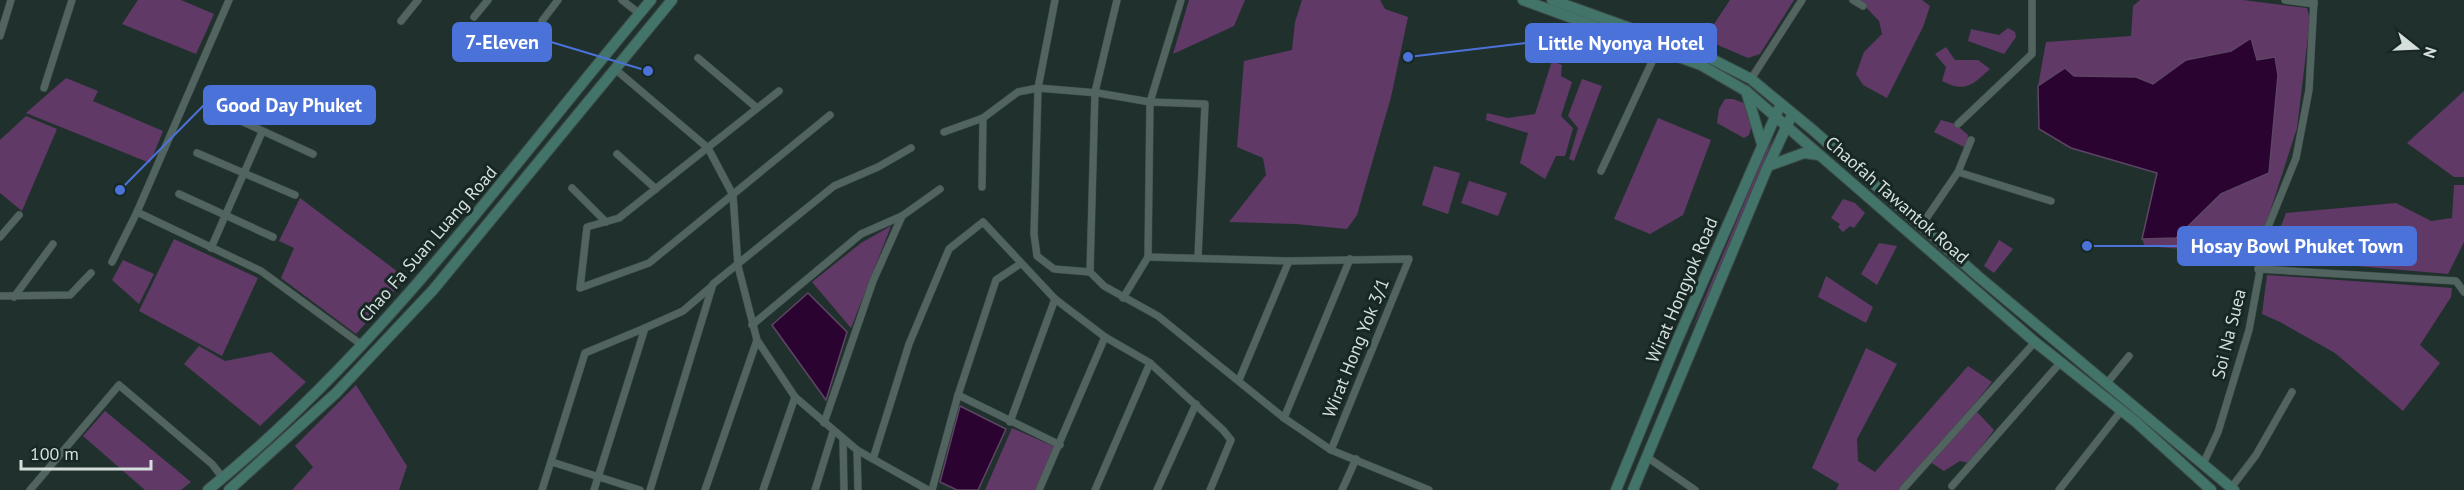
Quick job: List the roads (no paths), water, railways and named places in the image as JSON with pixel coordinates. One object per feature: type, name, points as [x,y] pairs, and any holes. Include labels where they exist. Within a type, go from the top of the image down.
[{"type":"main road","name":"Chao Fa Suan Luang Road","points":[[208,490],[320,389],[426,277],[651,0]]},
{"type":"main road","name":"Chao Fa Suan Luang Road","points":[[229,490],[352,376],[433,290],[672,0]]},
{"type":"main road","name":"Chaofah Tawantok Road","points":[[1523,0],[1709,69],[1746,91],[2035,342],[2121,411],[2211,490]]},
{"type":"main road","name":"Chaofah Tawantok Road","points":[[1552,0],[1702,54],[1751,79],[1921,226],[2204,462],[2233,489]]},
{"type":"main road","points":[[1746,91],[1762,144]]},
{"type":"main road","name":"Wirat Hongyok Road","points":[[1616,490],[1677,341],[1781,104]]},
{"type":"main road","name":"Wirat Hongyok Road","points":[[1633,490],[1768,166],[1793,113]]},
{"type":"main road","points":[[539,137],[551,147]]},
{"type":"main road","points":[[1768,166],[1804,153],[1827,160]]},
{"type":"main road","points":[[1677,341],[1693,347]]},
{"type":"street","points":[[0,36],[11,0]]},
{"type":"street","points":[[45,88],[72,0]]},
{"type":"street","points":[[112,262],[137,212],[229,0]]},
{"type":"street","points":[[401,21],[418,0]]},
{"type":"street","points":[[474,17],[488,0]]},
{"type":"street","points":[[542,21],[558,0]]},
{"type":"street","points":[[622,0],[639,14]]},
{"type":"street","points":[[1055,0],[1038,88],[1034,234],[1037,256],[1054,269],[1090,272],[1104,286],[1158,316],[1284,418],[1331,450],[1430,490]]},
{"type":"street","points":[[1090,272],[1095,92],[1117,0]]},
{"type":"street","points":[[1123,298],[1148,257],[1150,102],[1181,0]]},
{"type":"street","points":[[1751,79],[1802,0]]},
{"type":"street","points":[[1853,0],[1863,6]]},
{"type":"street","points":[[1958,124],[2032,54],[2032,0]]},
{"type":"street","points":[[2285,0],[2314,2]]},
{"type":"street","name":"Soi Na Suea","points":[[2204,462],[2218,432],[2249,330],[2258,269],[2268,227],[2296,158],[2309,90],[2314,2]]},
{"type":"street","points":[[1601,171],[1658,50]]},
{"type":"street","points":[[698,58],[758,108]]},
{"type":"street","points":[[615,69],[708,148],[733,195],[738,266],[757,340],[795,397],[833,432],[857,450],[930,490],[996,280],[1020,264]]},
{"type":"street","points":[[944,132],[983,118],[1018,92],[1038,88],[1095,92],[1150,102],[1205,104],[1198,257]]},
{"type":"street","points":[[779,91],[619,218],[587,227],[580,288],[649,263],[830,115]]},
{"type":"street","points":[[219,111],[313,154]]},
{"type":"street","points":[[982,187],[983,118]]},
{"type":"street","points":[[211,248],[262,132]]},
{"type":"street","points":[[1921,226],[1958,172],[1971,140]]},
{"type":"street","points":[[542,490],[585,353],[683,311],[834,186],[878,167],[911,148]]},
{"type":"street","points":[[197,153],[295,195]]},
{"type":"street","points":[[617,154],[656,189]]},
{"type":"street","points":[[1958,172],[2051,201]]},
{"type":"street","points":[[572,188],[606,222]]},
{"type":"street","points":[[752,325],[861,234],[902,216],[939,189]]},
{"type":"street","points":[[179,194],[273,237]]},
{"type":"street","points":[[137,212],[261,271],[362,345]]},
{"type":"street","points":[[0,237],[19,215]]},
{"type":"street","points":[[824,423],[873,281],[902,216]]},
{"type":"street","points":[[873,459],[909,344],[949,249],[983,222],[1055,299],[1105,337],[1150,363],[1196,404],[1231,440],[1210,490]]},
{"type":"street","points":[[14,297],[53,244]]},
{"type":"street","points":[[1148,257],[1289,261],[1350,259],[1284,418]]},
{"type":"street","name":"Wirat Hong Yok 3/1","points":[[1331,450],[1409,259],[1350,259]]},
{"type":"street","points":[[1239,380],[1289,261]]},
{"type":"street","points":[[2258,269],[2456,281],[2464,292]]},
{"type":"street","points":[[0,296],[70,296],[91,273]]},
{"type":"street","points":[[650,490],[713,284]]},
{"type":"street","points":[[1010,422],[1055,299]]},
{"type":"street","points":[[594,490],[645,328]]},
{"type":"street","points":[[1039,490],[1105,337]]},
{"type":"street","points":[[705,490],[757,340]]},
{"type":"street","points":[[1903,489],[2035,342]]},
{"type":"street","points":[[2107,383],[2129,356]]},
{"type":"street","points":[[1095,490],[1150,363]]},
{"type":"street","points":[[1952,486],[2060,363]]},
{"type":"street","points":[[30,490],[119,385],[212,464],[223,478]]},
{"type":"street","points":[[2233,489],[2256,455],[2292,392]]},
{"type":"street","points":[[958,395],[1060,445]]},
{"type":"street","points":[[763,490],[795,397]]},
{"type":"street","points":[[1157,490],[1196,404]]},
{"type":"street","points":[[2059,490],[2121,411]]},
{"type":"street","points":[[815,490],[833,432]]},
{"type":"street","points":[[843,440],[844,490]]},
{"type":"street","points":[[857,450],[858,490]]},
{"type":"street","points":[[1647,457],[1695,490]]},
{"type":"street","points":[[1342,490],[1356,459]]},
{"type":"street","points":[[552,462],[640,490]]},
{"type":"place","name":"Little Nyonya Hotel","points":[[1408,57]]},
{"type":"place","name":"7-Eleven","points":[[648,71]]},
{"type":"place","name":"Good Day Phuket","points":[[120,190]]},
{"type":"place","name":"Hosay Bowl Phuket Town","points":[[2087,246]]}]
